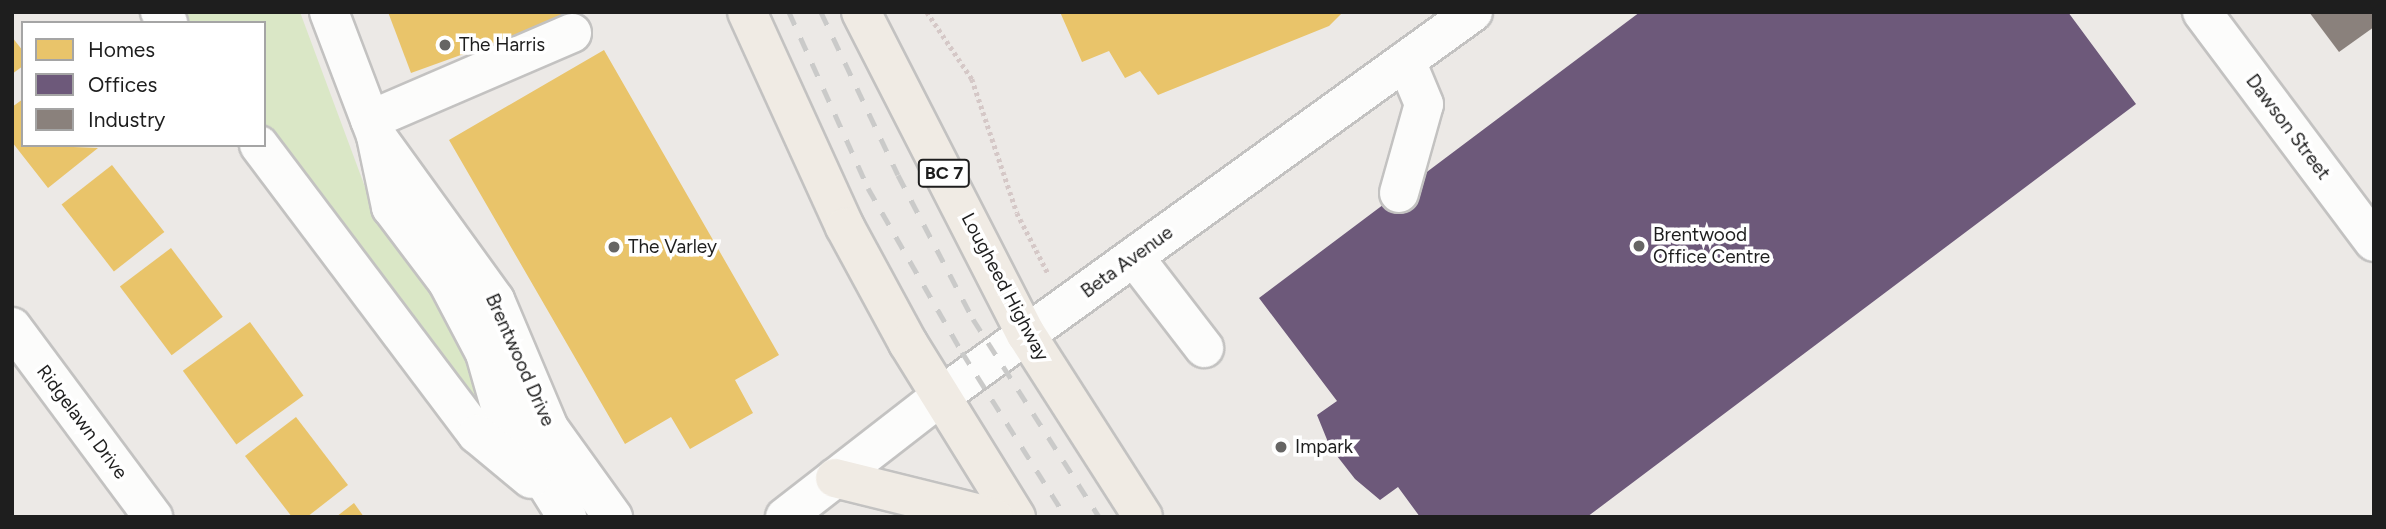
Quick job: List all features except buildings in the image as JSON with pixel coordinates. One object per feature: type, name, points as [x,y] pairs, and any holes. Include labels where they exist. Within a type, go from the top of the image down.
[{"type":"main road","points":[[747,12],[845,227],[941,396],[1016,517]]},
{"type":"main road","name":"Lougheed Highway","points":[[861,12],[1026,334],[1143,517]]},
{"type":"main road","points":[[835,478],[993,517]]},
{"type":"street","name":"Brentwood Drive","points":[[330,12],[373,128],[391,207],[447,281],[485,353],[502,413],[560,507]]},
{"type":"street","name":"Beta Avenue","points":[[785,517],[941,396],[1473,12]]},
{"type":"street","name":"Dawson Street","points":[[2202,12],[2374,242]]},
{"type":"street","points":[[373,128],[572,33]]},
{"type":"street","points":[[1398,193],[1424,104],[1406,61]]},
{"type":"street","name":"Brentwood Drive","points":[[373,128],[495,300],[550,428],[613,517]]},
{"type":"street","points":[[261,147],[477,434],[560,507]]},
{"type":"street","points":[[1134,257],[1204,348]]},
{"type":"street","name":"Ridgelawn Drive","points":[[12,327],[153,517]]},
{"type":"path","points":[[928,12],[972,79],[1017,213]]},
{"type":"green space","points":[[178,12],[300,12],[368,195],[452,314],[486,425],[266,131],[266,21],[185,21]]},
{"type":"railway","points":[[789,12],[868,188],[962,352],[1066,517]]},
{"type":"railway","points":[[821,12],[898,175],[973,319],[1099,517]]},
{"type":"place","name":"The Harris","points":[[445,45]]},
{"type":"place","name":"Brentwood Office Centre","points":[[1639,246]]},
{"type":"place","name":"The Varley","points":[[614,247]]},
{"type":"place","name":"Impark","points":[[1281,447]]}]
